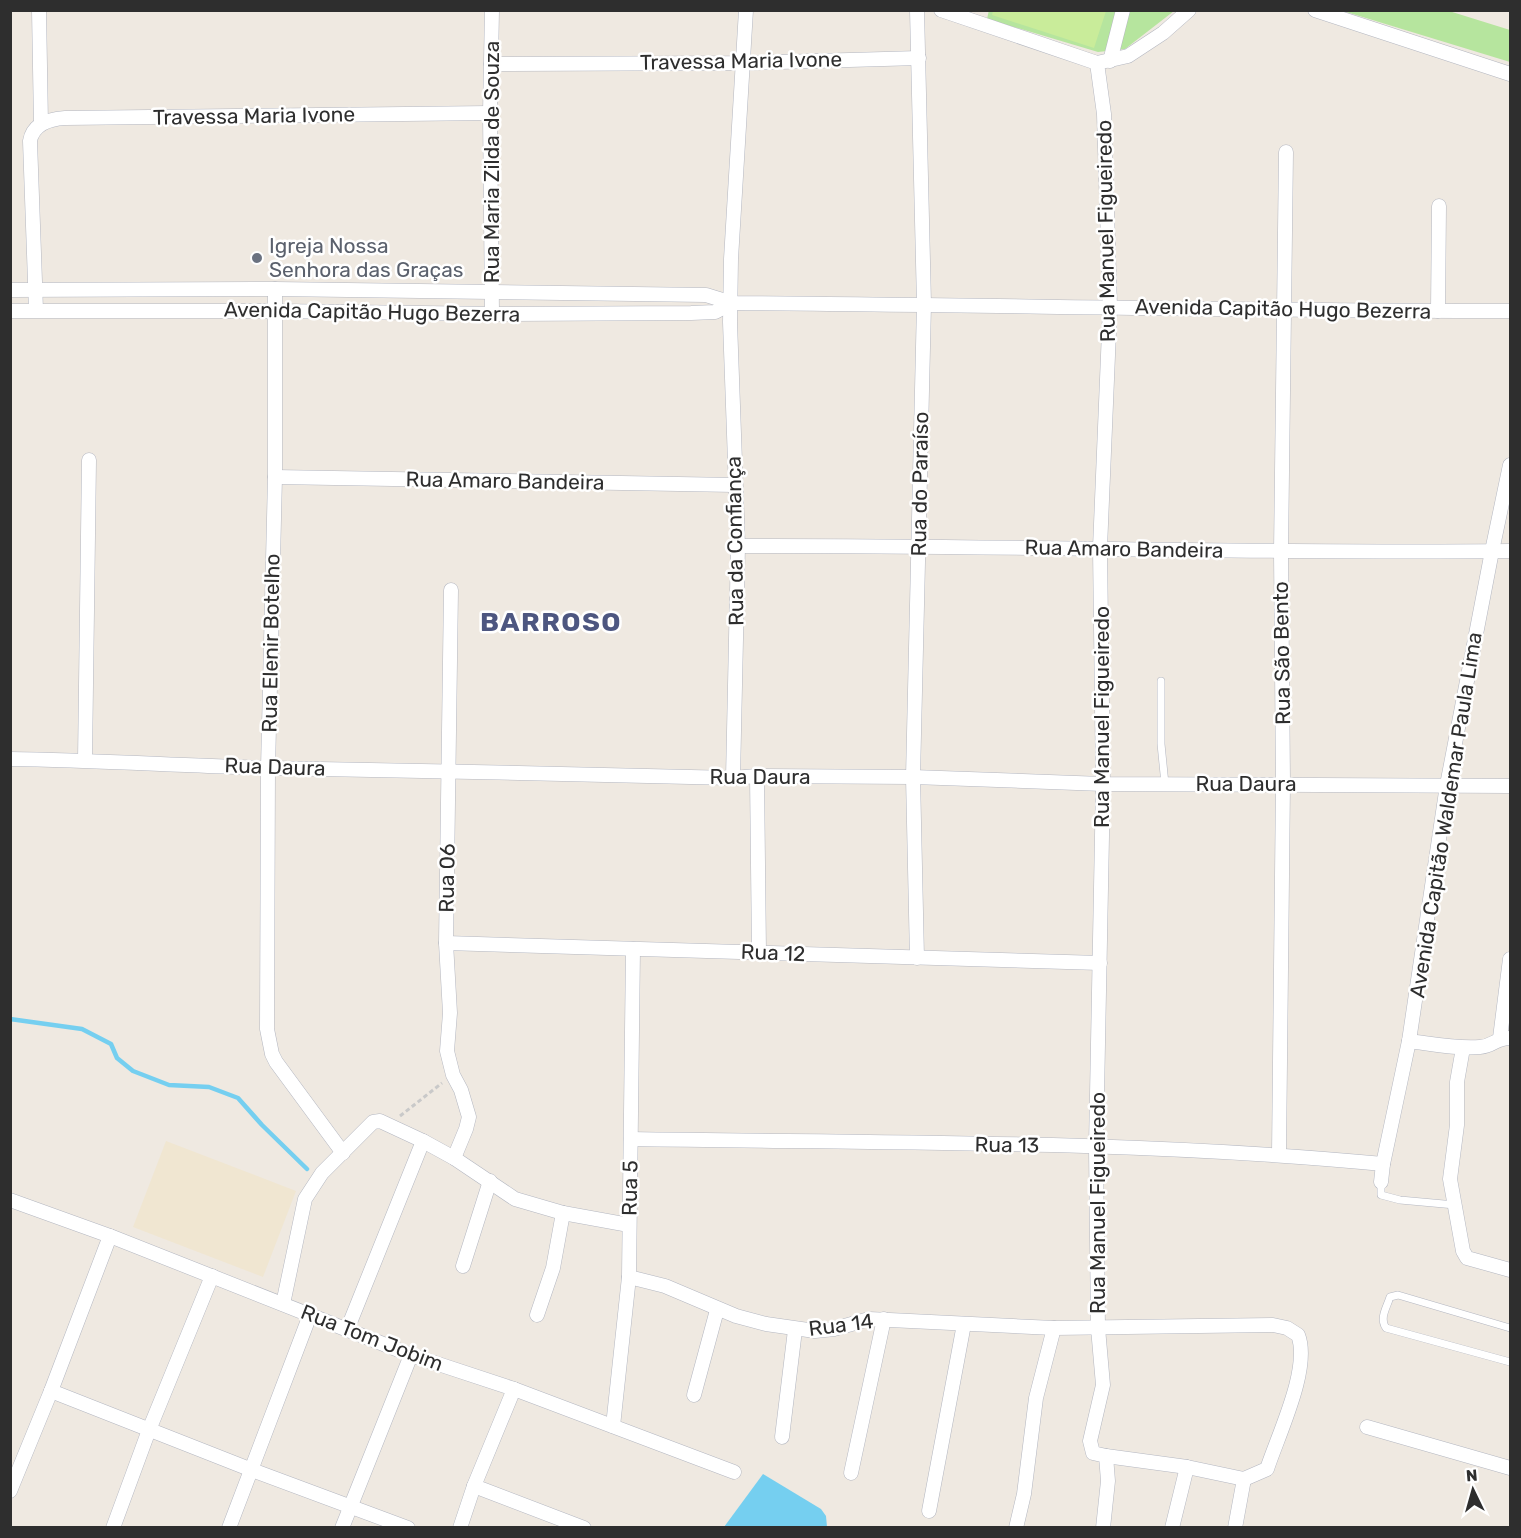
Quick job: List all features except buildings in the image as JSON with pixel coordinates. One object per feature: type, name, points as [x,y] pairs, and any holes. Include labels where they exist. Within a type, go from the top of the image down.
[{"type":"street","points":[[36,310],[30,141],[31,134],[40,124],[39,10]]},
{"type":"street","name":"Rua Maria Zilda de Souza","points":[[492,10],[490,113],[492,315]]},
{"type":"street","name":"Rua da Confiança","points":[[733,778],[738,546],[730,322],[731,259],[746,10]]},
{"type":"street","name":"Rua do Paraíso","points":[[917,10],[924,304],[913,777],[917,958]]},
{"type":"street","points":[[941,10],[960,14],[1103,62],[1128,56],[1140,49],[1189,10]]},
{"type":"street","points":[[1103,62],[1123,10]]},
{"type":"street","points":[[1315,10],[1510,74]]},
{"type":"street","name":"Travessa Maria Ivone","points":[[491,64],[744,63],[919,58]]},
{"type":"street","name":"Rua Manuel Figueiredo","points":[[1103,62],[1110,307],[1100,548],[1103,784],[1096,1147],[1098,1328],[1103,1385],[1090,1441],[1093,1453],[1106,1456]]},
{"type":"street","name":"Travessa Maria Ivone","points":[[40,124],[55,118],[490,113]]},
{"type":"street","name":"Rua São Bento","points":[[1279,1154],[1283,783],[1281,552],[1286,152]]},
{"type":"street","points":[[1438,311],[1439,206]]},
{"type":"street","name":"Rua Elenir Botelho","points":[[275,289],[275,477],[268,768],[267,1029],[276,1062],[342,1154]]},
{"type":"street","name":"Avenida Capitão Hugo Bezerra","points":[[10,290],[493,291],[706,295],[732,303],[1510,311]]},
{"type":"street","name":"Avenida Capitão Hugo Bezerra","points":[[10,311],[275,310],[492,315],[691,313],[715,312],[732,303]]},
{"type":"street","points":[[85,760],[89,460]]},
{"type":"street","name":"Avenida Capitão Waldemar Paula Lima","points":[[1381,1182],[1410,1041],[1447,785],[1510,465]]},
{"type":"street","name":"Rua Amaro Bandeira","points":[[275,477],[735,485]]},
{"type":"street","name":"Rua Amaro Bandeira","points":[[738,546],[918,545],[1281,552],[1510,551]]},
{"type":"street","name":"Rua 06","points":[[451,590],[446,943],[450,1012],[447,1051],[453,1075],[461,1090],[469,1117],[454,1158]]},
{"type":"street","name":"Rua Daura","points":[[10,759],[268,768],[449,770],[733,778],[757,776],[913,777],[1103,784],[1283,783],[1510,786]]},
{"type":"street","points":[[757,776],[759,953]]},
{"type":"street","name":"Rua 12","points":[[446,943],[1100,963]]},
{"type":"street","name":"Rua 5","points":[[613,1426],[629,1277],[633,949]]},
{"type":"street","points":[[1410,1041],[1463,1048],[1489,1046],[1505,1038],[1510,959]]},
{"type":"street","points":[[1463,1048],[1457,1082],[1457,1125],[1450,1179],[1463,1251],[1467,1258],[1510,1270]]},
{"type":"street","points":[[282,1304],[305,1199],[322,1173],[373,1122],[380,1121],[388,1124],[423,1141],[454,1158],[515,1199],[563,1213],[629,1225]]},
{"type":"street","name":"Rua 13","points":[[631,1139],[1096,1147],[1279,1154],[1383,1164]]},
{"type":"street","points":[[347,1330],[423,1141]]},
{"type":"street","points":[[463,1266],[490,1181]]},
{"type":"street","name":"Rua Tom Jobim","points":[[10,1200],[110,1236],[411,1355],[514,1389],[734,1472]]},
{"type":"street","points":[[537,1315],[553,1268],[563,1213]]},
{"type":"street","points":[[10,1491],[110,1236]]},
{"type":"street","points":[[113,1527],[149,1430],[212,1276]]},
{"type":"street","name":"Rua 14","points":[[629,1277],[685,1294],[717,1310],[766,1324],[815,1332],[869,1319],[1054,1328],[1273,1325],[1287,1328],[1298,1335],[1301,1350],[1301,1362],[1294,1392],[1267,1469],[1244,1479]]},
{"type":"street","points":[[694,1395],[717,1310]]},
{"type":"street","points":[[229,1527],[310,1315]]},
{"type":"street","points":[[851,1473],[884,1319]]},
{"type":"street","points":[[929,1511],[964,1324]]},
{"type":"street","points":[[1016,1527],[1024,1494],[1036,1398],[1054,1328]]},
{"type":"street","points":[[782,1437],[795,1330]]},
{"type":"street","points":[[342,1527],[411,1355]]},
{"type":"street","points":[[460,1527],[474,1486],[514,1389]]},
{"type":"street","points":[[51,1391],[252,1470],[408,1527]]},
{"type":"street","points":[[1367,1427],[1510,1468]]},
{"type":"street","points":[[1102,1527],[1108,1481],[1106,1456],[1187,1467],[1244,1479],[1235,1527]]},
{"type":"street","points":[[1172,1527],[1187,1467]]},
{"type":"street","points":[[474,1486],[584,1527]]},
{"type":"lane","points":[[1161,681],[1161,744],[1165,784]]},
{"type":"lane","points":[[1381,1182],[1382,1195],[1400,1200],[1455,1205]]},
{"type":"lane","points":[[1510,1328],[1398,1295],[1390,1297],[1383,1318],[1386,1328],[1510,1362]]},
{"type":"path","points":[[388,1124],[453,1075]]},
{"type":"shaded area","points":[[166,1141],[296,1191],[263,1277],[133,1227]]},
{"type":"green space","points":[[989,10],[1174,11],[1125,49],[1098,52],[987,19]]},
{"type":"green space","points":[[1106,10],[1094,48],[992,15],[993,11]]},
{"type":"green space","points":[[1343,11],[1449,11],[1510,30],[1510,62]]},
{"type":"water","points":[[763,1474],[821,1509],[826,1516],[827,1527],[724,1527]]},
{"type":"waterway","points":[[10,1019],[82,1029],[111,1044],[117,1058],[133,1071],[169,1085],[209,1087],[238,1098],[307,1169]]},
{"type":"place","name":"Igreja Nossa Senhora das Graças","points":[[257,258]]},
{"type":"district","name":"BARROSO","points":[[551,622]]}]
